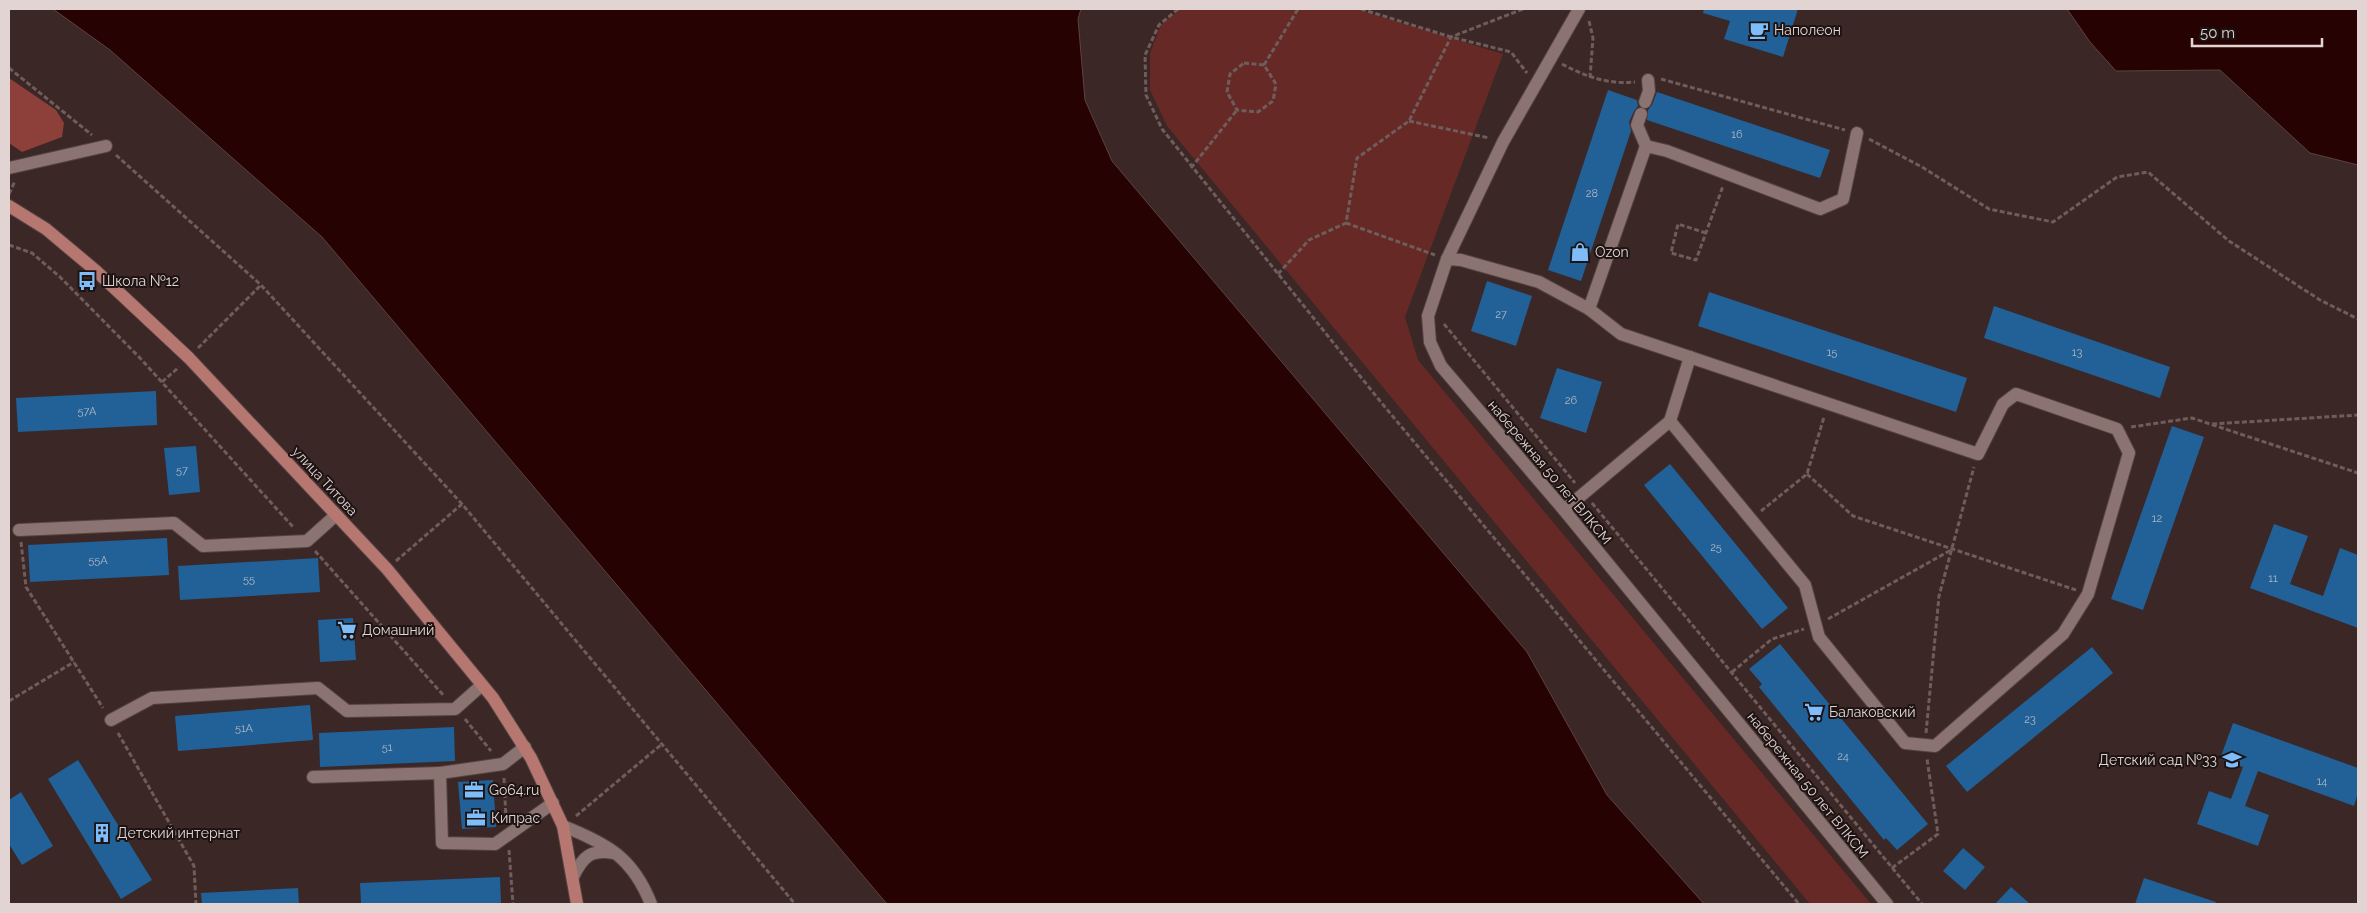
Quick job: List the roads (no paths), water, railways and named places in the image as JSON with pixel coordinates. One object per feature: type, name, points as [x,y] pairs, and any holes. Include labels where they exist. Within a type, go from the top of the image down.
[{"type":"main road","name":"улица Титова","points":[[9,206],[46,229],[95,270],[182,351],[387,569],[482,685],[525,747],[563,826],[577,904]]},
{"type":"street","name":"набережная 50 лет ВЛКСМ","points":[[1583,10],[1535,83],[1502,142],[1447,259],[1428,316],[1430,342],[1441,366],[1564,510],[1887,904]]},
{"type":"street","points":[[1589,309],[1646,146],[1637,125],[1649,91],[1648,80]]},
{"type":"street","points":[[1646,146],[1667,151],[1820,209],[1843,199],[1857,133]]},
{"type":"street","points":[[9,168],[106,146]]},
{"type":"street","points":[[1447,259],[1461,260],[1539,282],[1589,309],[1621,334],[1978,454],[2003,404],[2016,394],[2117,429],[2129,453],[2088,594],[2063,634],[1936,746],[1905,743],[1819,637],[1805,585],[1670,421]]},
{"type":"street","points":[[1564,510],[1670,421],[1690,358]]},
{"type":"street","points":[[19,530],[174,523],[203,546],[307,542],[336,515]]},
{"type":"street","points":[[111,720],[152,698],[318,688],[347,711],[455,708],[482,685]]},
{"type":"street","points":[[313,777],[440,773],[503,764],[525,747]]},
{"type":"street","points":[[440,773],[442,843],[495,844],[553,803]]},
{"type":"street","points":[[563,826],[597,840],[630,864],[644,886],[651,904]]},
{"type":"street","points":[[572,877],[580,863],[589,854],[602,850],[617,853]]},
{"type":"place","name":"Наполеон","points":[[1759,30]]},
{"type":"place","name":"Ozon","points":[[1580,252]]},
{"type":"place","name":"Школа №12","points":[[87,281]]},
{"type":"place","name":"Домашний","points":[[347,630]]},
{"type":"place","name":"Балаковский","points":[[1814,712]]},
{"type":"place","name":"Детский сад №33","points":[[2232,760]]},
{"type":"place","name":"Go64.ru","points":[[474,790]]},
{"type":"place","name":"Кипрас","points":[[476,818]]},
{"type":"place","name":"Детский интернат","points":[[102,833]]}]
